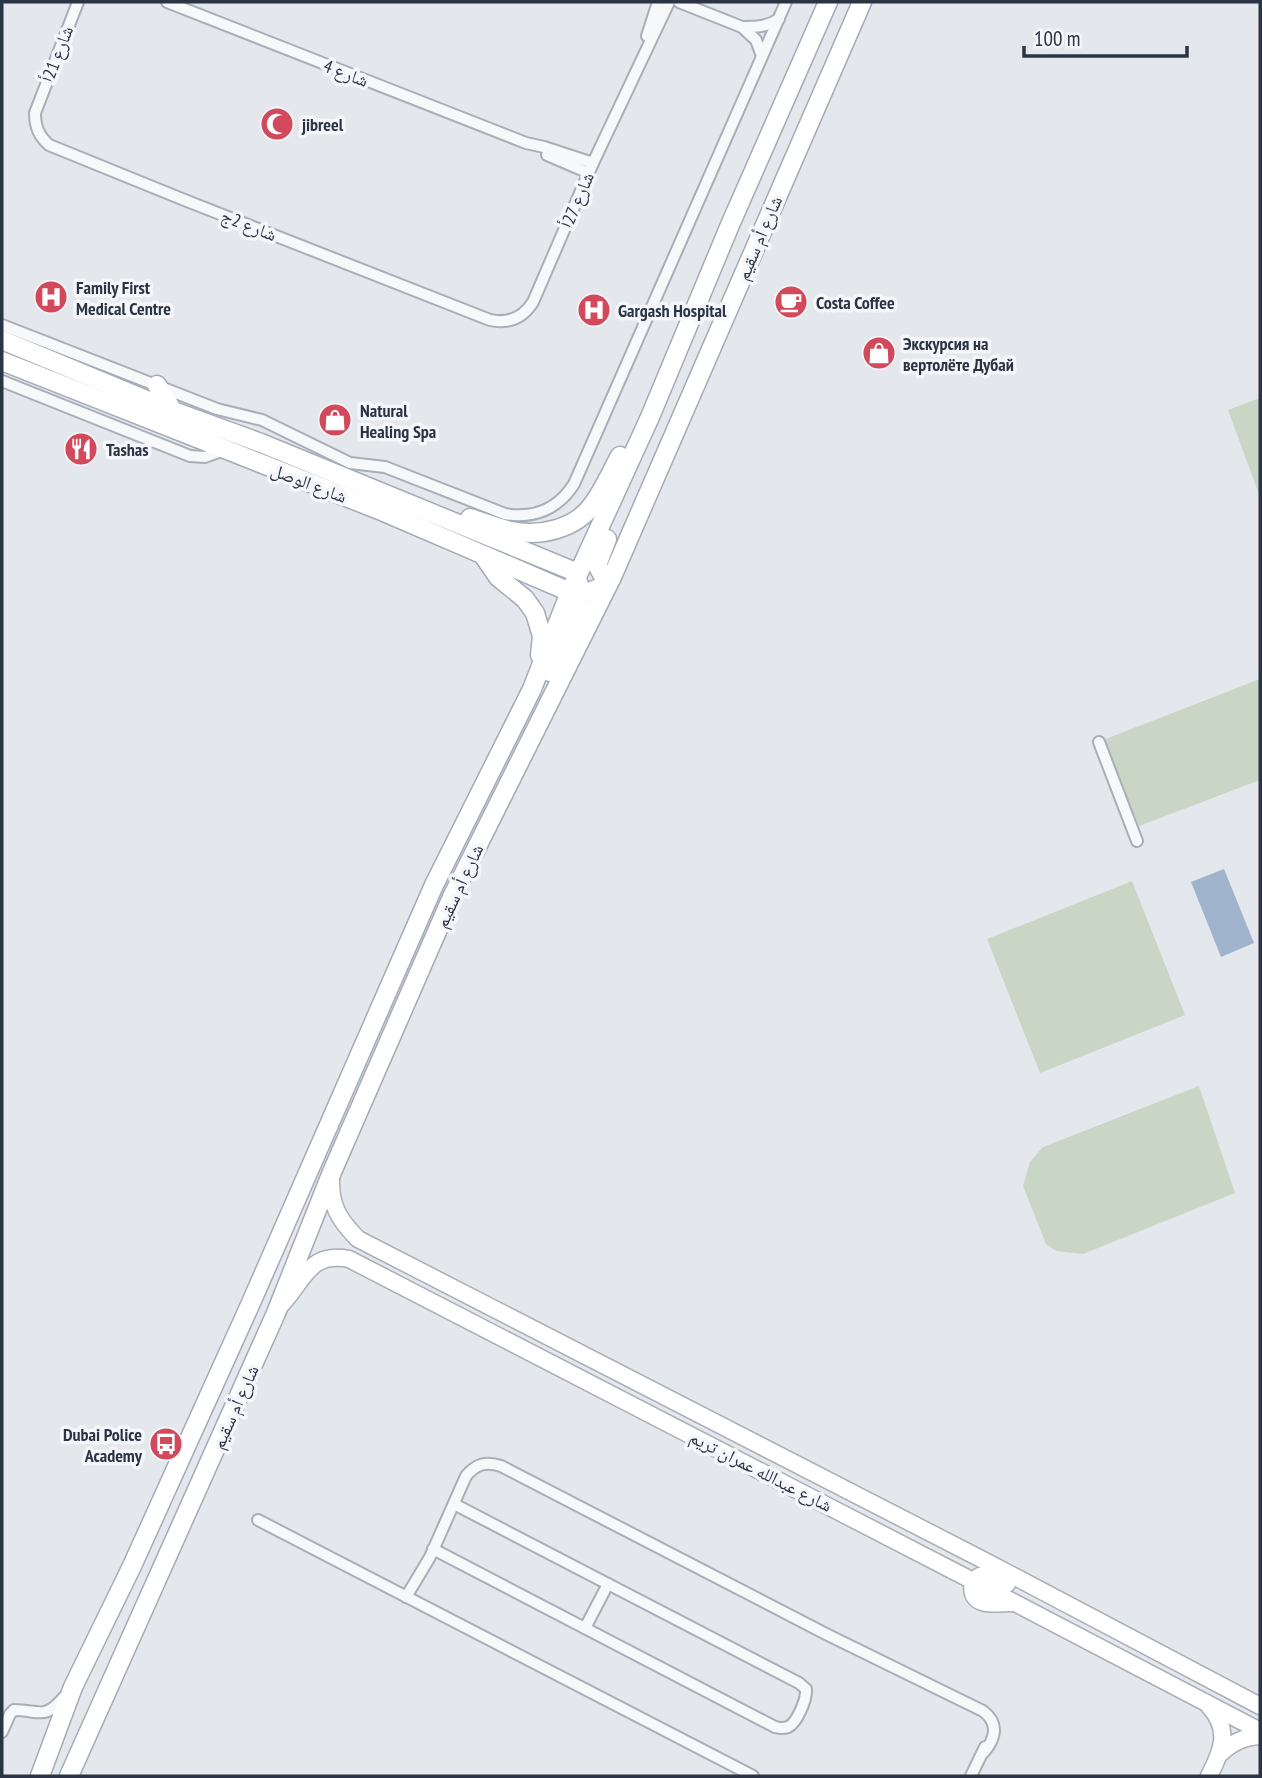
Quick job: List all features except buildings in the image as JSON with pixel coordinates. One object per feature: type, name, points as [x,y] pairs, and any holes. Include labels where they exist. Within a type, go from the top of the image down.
[{"type":"main road","name":"شارع أم سقيم","points":[[40,1776],[73,1687],[132,1566],[239,1330],[434,886],[574,599],[578,573],[650,417],[730,225],[828,2]]},
{"type":"main road","name":"شارع أم سقيم","points":[[69,1776],[276,1313],[331,1172],[452,897],[611,577],[862,2]]},
{"type":"main road","name":"شارع الوصل","points":[[2,340],[578,573]]},
{"type":"main road","name":"شارع الوصل","points":[[2,361],[384,512],[483,555],[574,599]]},
{"type":"main road","points":[[157,385],[173,411]]},
{"type":"main road","points":[[611,577],[599,572],[597,562],[644,456],[650,417]]},
{"type":"main road","points":[[422,510],[463,515],[523,533],[561,528],[587,511],[625,449],[640,438]]},
{"type":"main road","points":[[483,555],[498,577],[525,599],[538,620],[542,636],[541,652],[532,689]]},
{"type":"main road","points":[[524,752],[527,719],[574,599],[601,587],[611,577]]},
{"type":"main road","points":[[26,1776],[73,1687]]},
{"type":"main road","points":[[52,1776],[66,1737],[73,1687]]},
{"type":"main road","points":[[80,1776],[88,1735]]},
{"type":"street","name":"شارع 21أ","points":[[37,106],[78,2]]},
{"type":"street","name":"شارع 4","points":[[167,2],[526,143],[536,150],[591,168]]},
{"type":"street","name":"شارع 27أ","points":[[644,52],[658,2]]},
{"type":"street","name":"شارع 27أ","points":[[490,320],[509,321],[521,316],[530,307],[591,168],[669,2]]},
{"type":"street","points":[[679,2],[742,27],[756,40],[762,56]]},
{"type":"street","points":[[2,325],[217,409],[262,420],[350,463],[385,467],[505,514],[534,514],[553,506],[574,484],[786,2]]},
{"type":"street","points":[[742,27],[761,27],[779,19]]},
{"type":"street","name":"شارع 2ج","points":[[37,106],[35,121],[39,134],[55,148],[490,320]]},
{"type":"street","points":[[2,381],[190,456],[205,457],[224,450]]},
{"type":"street","points":[[1098,742],[1137,841]]},
{"type":"street","name":"شارع عبدالله عمران تريم","points":[[331,1172],[335,1209],[344,1226],[358,1239],[1260,1706]]},
{"type":"street","name":"شارع عبدالله عمران تريم","points":[[276,1313],[313,1263],[337,1256],[349,1259],[973,1581],[1260,1733]]},
{"type":"street","points":[[410,1599],[425,1575],[466,1476],[481,1464],[501,1466],[989,1716],[995,1730],[993,1738],[971,1776]]},
{"type":"street","points":[[432,1553],[585,1628],[775,1727],[785,1728],[793,1723],[806,1699],[804,1685],[454,1504]]},
{"type":"street","points":[[258,1520],[753,1776]]},
{"type":"street","points":[[973,1581],[979,1576],[992,1577],[1077,1619],[1118,1632]]},
{"type":"street","points":[[585,1628],[608,1584]]},
{"type":"street","points":[[2,1732],[12,1712],[46,1712],[58,1705],[73,1687]]},
{"type":"street","points":[[1205,1702],[1213,1710],[1222,1731],[1221,1753],[1209,1776]]},
{"type":"street","points":[[1221,1753],[1239,1740],[1260,1733]]},
{"type":"green space","points":[[1260,398],[1260,497],[1228,410]]},
{"type":"green space","points":[[1260,679],[1260,780],[1139,826],[1103,740]]},
{"type":"green space","points":[[1132,881],[1185,1015],[1040,1073],[987,939]]},
{"type":"green space","points":[[1199,1086],[1235,1193],[1083,1254],[1056,1251],[1046,1244],[1023,1186],[1030,1162],[1043,1147]]},
{"type":"water","points":[[1224,869],[1254,943],[1221,957],[1191,882]]},
{"type":"place","name":"jibreel","points":[[277,124]]},
{"type":"place","name":"Family First Medical Centre","points":[[51,297]]},
{"type":"place","name":"Costa Coffee","points":[[791,302]]},
{"type":"place","name":"Gargash Hospital","points":[[594,310]]},
{"type":"place","name":"Экскурсия на вертолёте Дубай","points":[[879,353]]},
{"type":"place","name":"Natural Healing Spa","points":[[335,420]]},
{"type":"place","name":"Tashas","points":[[81,449]]},
{"type":"place","name":"Dubai Police Academy","points":[[166,1444]]}]
